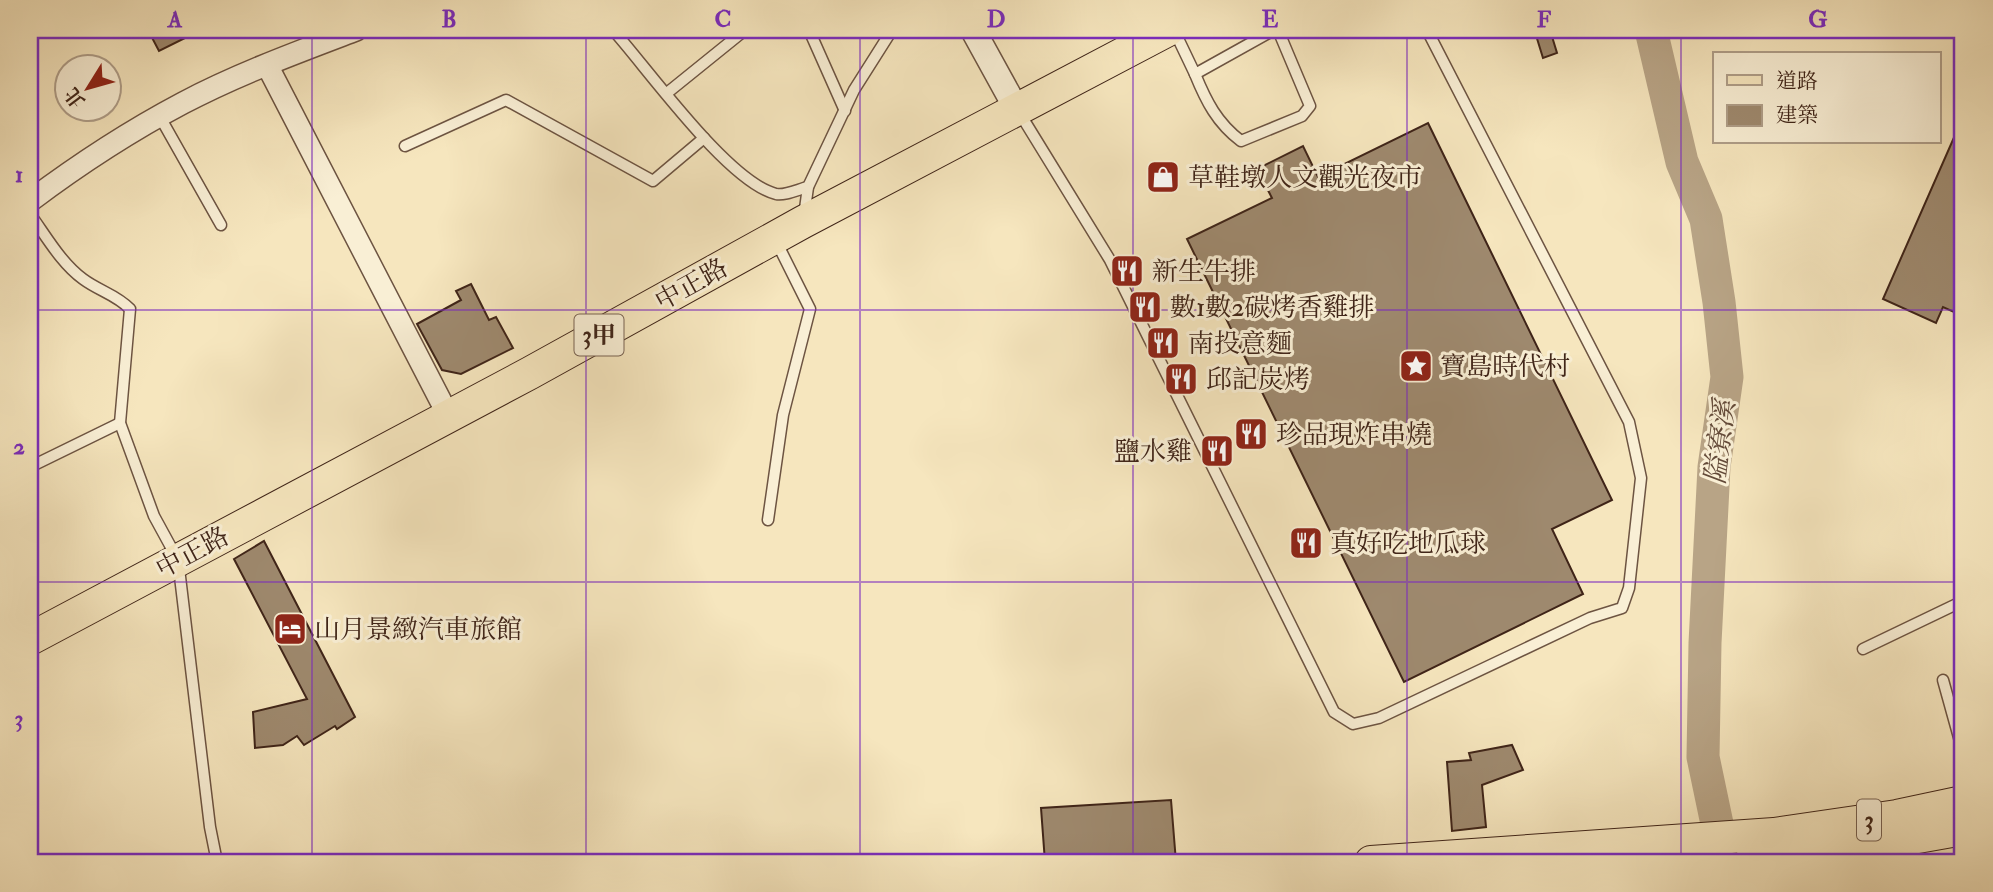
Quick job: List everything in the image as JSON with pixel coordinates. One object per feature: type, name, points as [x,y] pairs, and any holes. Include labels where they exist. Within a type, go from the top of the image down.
[{"type":"main road","name":"中正路","points":[[30,639],[530,373],[803,222],[1168,30]]},
{"type":"main road","name":"3","points":[[1750,862],[1778,847],[1963,802]]},
{"type":"main road","name":"3","points":[[1371,862],[1652,841],[1778,847],[1963,828]]},
{"type":"street","points":[[30,201],[76,167],[183,103],[267,65],[356,30]]},
{"type":"street","points":[[973,30],[1017,110]]},
{"type":"street","points":[[267,65],[448,415]]},
{"type":"lane","points":[[613,30],[704,138],[754,184],[778,195],[808,187]]},
{"type":"lane","points":[[667,93],[745,30]]},
{"type":"lane","points":[[809,30],[845,111]]},
{"type":"lane","points":[[803,222],[808,187],[853,90],[892,30]]},
{"type":"lane","points":[[1174,30],[1208,106],[1225,129],[1241,141],[1302,116],[1310,106],[1276,30],[1195,74]]},
{"type":"lane","points":[[1017,110],[1110,260],[1334,712],[1353,724],[1379,718],[1590,618],[1622,608],[1629,588],[1641,478],[1629,422],[1427,30]]},
{"type":"lane","points":[[405,146],[506,100],[653,181],[704,138]]},
{"type":"lane","points":[[160,117],[221,225]]},
{"type":"lane","points":[[30,214],[70,268],[85,280],[120,298],[130,309],[120,423],[155,516],[178,560],[210,827],[217,862]]},
{"type":"lane","points":[[768,520],[783,415],[810,309],[774,238]]},
{"type":"lane","points":[[30,467],[120,423]]},
{"type":"lane","points":[[1863,649],[1963,601]]},
{"type":"lane","points":[[1943,680],[1963,752]]},
{"type":"building","points":[[148,30],[201,30],[159,51]]},
{"type":"building","points":[[1550,30],[1557,53],[1543,58],[1535,32]]},
{"type":"building","points":[[1963,117],[1963,316],[1943,307],[1936,323],[1883,299]]},
{"type":"building","points":[[1428,123],[1612,500],[1552,529],[1583,594],[1404,682],[1187,239],[1272,198],[1257,169],[1303,146],[1318,177]]},
{"type":"building","points":[[471,284],[489,320],[496,317],[513,348],[461,374],[442,370],[417,324],[461,300],[456,291]]},
{"type":"building","name":"山月景緻汽車旅館","points":[[264,541],[355,717],[304,745],[297,736],[283,745],[255,748],[253,712],[307,699],[234,559]]},
{"type":"building","points":[[1512,745],[1523,770],[1482,785],[1486,827],[1452,831],[1447,762],[1471,760],[1469,753]]},
{"type":"building","points":[[1171,800],[1176,862],[1045,862],[1041,808]]},
{"type":"waterway","name":"隘寮溪","points":[[1651,30],[1682,162],[1706,219],[1727,377],[1714,467],[1705,643],[1703,757],[1725,862]]},
{"type":"place","name":"草鞋墩人文觀光夜市","points":[[1163,177]]},
{"type":"place","name":"新生牛排","points":[[1127,271]]},
{"type":"place","name":"數1數2碳烤香雞排","points":[[1145,307]]},
{"type":"place","name":"南投意麵","points":[[1163,343]]},
{"type":"place","name":"寶島時代村","points":[[1416,366]]},
{"type":"place","name":"邱記炭烤","points":[[1181,379]]},
{"type":"place","name":"珍品現炸串燒","points":[[1251,434]]},
{"type":"place","name":"鹽水雞","points":[[1217,451]]},
{"type":"place","name":"真好吃地瓜球","points":[[1306,543]]},
{"type":"place","name":"山月景緻汽車旅館","points":[[290,629]]}]
